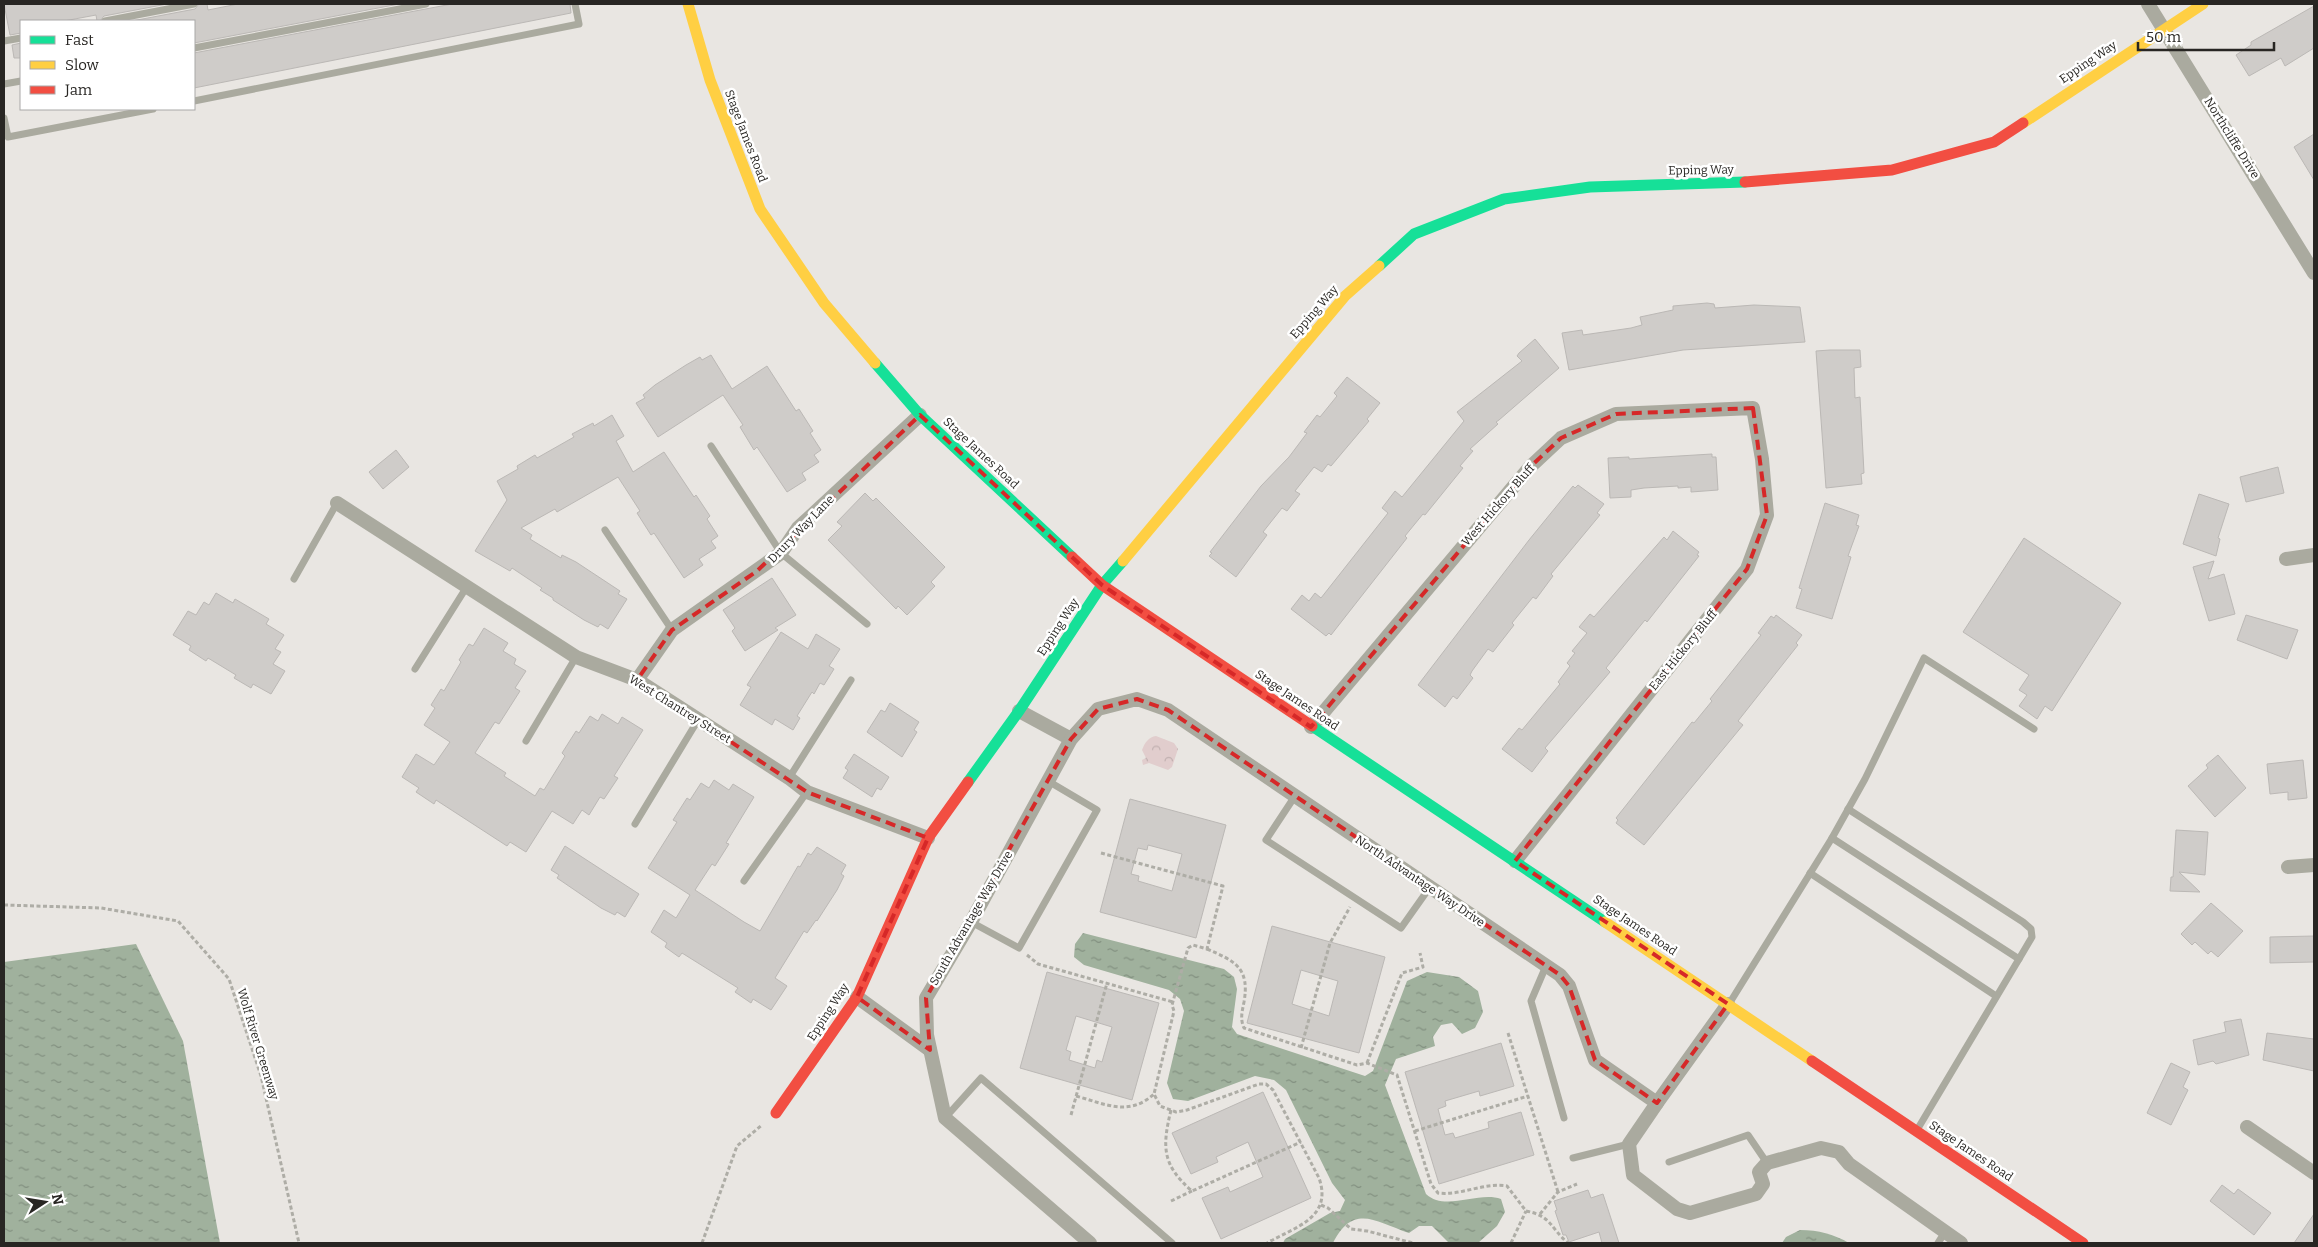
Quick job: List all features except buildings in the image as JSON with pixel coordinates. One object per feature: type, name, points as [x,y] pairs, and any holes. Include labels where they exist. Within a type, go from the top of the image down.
[{"type":"street","name":"Stage James Road","points":[[688,4],[710,80],[760,209],[824,303],[920,415],[1102,585],[2083,1243]]},
{"type":"street","name":"Northcliffe Drive","points":[[2148,4],[2314,270]]},
{"type":"street","name":"Epping Way","points":[[776,1113],[857,997],[928,838],[1019,711],[1102,585],[1345,296],[1414,234],[1504,199],[1590,187],[1759,182],[1892,170],[1994,142],[2203,4]]},
{"type":"street","name":"West Hickory Bluff","points":[[1312,727],[1530,467],[1562,438],[1616,414],[1752,408]]},
{"type":"street","name":"East Hickory Bluff","points":[[1515,861],[1747,570],[1767,515],[1762,459],[1752,408]]},
{"type":"street","name":"Drury Way Lane","points":[[637,680],[672,630],[781,552],[798,528],[920,415]]},
{"type":"street","name":"West Chantrey Street","points":[[337,504],[576,657],[637,680],[789,778],[807,792],[928,838]]},
{"type":"street","points":[[2286,559],[2314,555]]},
{"type":"street","name":"South Advantage Way Drive","points":[[945,1118],[926,1035],[926,998],[971,922],[1072,739],[1098,709],[1137,700]]},
{"type":"street","name":"North Advantage Way Drive","points":[[1137,700],[1168,710],[1560,975],[1569,986],[1595,1060],[1657,1103]]},
{"type":"street","points":[[1019,711],[1072,739]]},
{"type":"street","points":[[2288,866],[2314,865]]},
{"type":"street","points":[[857,997],[930,1050]]},
{"type":"street","points":[[1728,1004],[1629,1144],[1633,1175],[1677,1209],[1690,1213],[1756,1194],[1763,1184],[1759,1172],[1767,1163],[1821,1148],[1839,1152],[1850,1164],[1941,1238],[1961,1243]]},
{"type":"street","points":[[945,1118],[1090,1243]]},
{"type":"street","points":[[2246,1127],[2314,1173]]},
{"type":"lane","points":[[110,20],[194,4]]},
{"type":"lane","points":[[195,48],[426,4]]},
{"type":"lane","points":[[195,101],[579,24],[575,4]]},
{"type":"lane","points":[[4,41],[20,38]]},
{"type":"lane","points":[[4,84],[20,81]]},
{"type":"lane","points":[[4,118],[8,137],[148,110]]},
{"type":"lane","points":[[711,446],[781,552],[867,624]]},
{"type":"lane","points":[[294,579],[337,504]]},
{"type":"lane","points":[[605,530],[672,630]]},
{"type":"lane","points":[[414,669],[466,588]]},
{"type":"lane","points":[[526,741],[576,657]]},
{"type":"lane","points":[[1728,1004],[1832,838],[1924,658],[2034,729]]},
{"type":"lane","points":[[789,778],[851,680]]},
{"type":"lane","points":[[635,824],[698,720]]},
{"type":"lane","points":[[971,922],[1019,948],[1097,810],[1048,781]]},
{"type":"lane","points":[[744,881],[807,792]]},
{"type":"lane","points":[[1294,796],[1266,840],[1401,928],[1430,887]]},
{"type":"lane","points":[[1848,809],[2031,929],[2032,937],[1917,1131]]},
{"type":"lane","points":[[1832,838],[2019,960]]},
{"type":"lane","points":[[1810,873],[1996,996]]},
{"type":"lane","points":[[1546,966],[1530,1001],[1564,1118]]},
{"type":"lane","points":[[945,1118],[982,1078],[1172,1243]]},
{"type":"lane","points":[[1668,1162],[1748,1135],[1767,1163]]},
{"type":"lane","points":[[1572,1158],[1629,1144]]},
{"type":"path","points":[[1101,853],[1223,886],[1207,949]]},
{"type":"path","name":"Wolf River Greenway","points":[[4,905],[102,908],[178,921],[228,979],[261,1076],[298,1243]]},
{"type":"path","points":[[1301,1048],[1330,943],[1340,921]]},
{"type":"path","points":[[1076,1096],[1117,1107],[1132,1108],[1146,1102],[1154,1094],[1174,1011],[1173,1002],[1188,948],[1193,945],[1207,949],[1232,960],[1244,974],[1246,989],[1241,1020],[1244,1028],[1357,1065],[1367,1063],[1397,1075],[1431,1184],[1438,1193],[1449,1194],[1498,1185],[1507,1186],[1526,1211],[1540,1214],[1568,1243]]},
{"type":"path","points":[[1019,948],[1038,964],[1173,1002]]},
{"type":"path","points":[[1367,1063],[1402,973],[1422,967],[1420,954]]},
{"type":"path","points":[[1071,1116],[1107,983]]},
{"type":"path","points":[[1508,1032],[1558,1192]]},
{"type":"path","points":[[1154,1094],[1160,1106],[1176,1112],[1187,1110],[1259,1084],[1266,1084],[1273,1090],[1301,1142],[1324,1192],[1321,1205],[1315,1216],[1267,1243]]},
{"type":"path","points":[[1415,1131],[1528,1096]]},
{"type":"path","points":[[1171,1110],[1165,1137],[1165,1152],[1180,1181],[1192,1191]]},
{"type":"path","points":[[702,1243],[737,1146],[776,1113]]},
{"type":"path","points":[[1171,1201],[1301,1142]]},
{"type":"path","points":[[1540,1214],[1558,1192],[1577,1184]]},
{"type":"path","points":[[1321,1205],[1328,1208],[1352,1229],[1413,1243]]},
{"type":"path","points":[[1511,1243],[1526,1211]]},
{"type":"highlighted area","points":[[1753,408],[1767,515],[1747,569],[1515,861],[1728,1004],[1657,1103],[1595,1060],[1569,986],[1560,975],[1168,710],[1137,699],[1098,709],[1071,739],[926,998],[930,1050],[857,997],[928,838],[807,792],[637,680],[672,630],[757,571],[920,415],[1102,585],[1311,727],[1530,467],[1561,438],[1616,414]]},
{"type":"green space","points":[[1156,736],[1174,743],[1178,749],[1172,767],[1168,770],[1149,763],[1143,765],[1142,760],[1146,758],[1142,750],[1143,747],[1149,739]]},
{"type":"water","points":[[1083,933],[1224,969],[1234,977],[1237,989],[1232,1027],[1237,1034],[1365,1076],[1373,1071],[1407,981],[1427,972],[1459,977],[1478,991],[1483,1012],[1475,1028],[1462,1034],[1452,1023],[1441,1025],[1433,1037],[1435,1046],[1396,1059],[1385,1085],[1426,1194],[1442,1201],[1482,1197],[1501,1199],[1505,1212],[1497,1226],[1478,1243],[1449,1243],[1432,1226],[1419,1226],[1409,1233],[1366,1218],[1357,1219],[1349,1223],[1333,1243],[1283,1243],[1285,1239],[1330,1213],[1340,1211],[1345,1200],[1332,1183],[1286,1090],[1274,1080],[1255,1076],[1188,1101],[1173,1099],[1167,1083],[1184,1011],[1180,999],[1169,990],[1084,965],[1074,957],[1075,944]]},
{"type":"water","points":[[136,944],[183,1041],[220,1243],[4,1243],[4,962]]},
{"type":"water","points":[[1800,1230],[1826,1233],[1849,1243],[1782,1243],[1786,1237]]},
{"type":"traffic: fast","points":[[1379,266],[1414,234],[1504,199],[1590,187],[1745,182]]},
{"type":"traffic: fast","points":[[875,363],[920,415],[1072,557]]},
{"type":"traffic: fast","points":[[968,782],[1019,711],[1102,585],[1123,561]]},
{"type":"traffic: fast","points":[[1312,726],[1605,922]]},
{"type":"traffic: slow","points":[[688,4],[710,80],[760,209],[824,303],[875,363]]},
{"type":"traffic: slow","points":[[2023,123],[2203,4]]},
{"type":"traffic: slow","points":[[1123,561],[1345,296],[1379,266]]},
{"type":"traffic: slow","points":[[1605,922],[1812,1061]]},
{"type":"traffic: jam","points":[[1745,182],[1892,170],[1994,142],[2023,123]]},
{"type":"traffic: jam","points":[[1072,557],[1102,585],[1312,726]]},
{"type":"traffic: jam","points":[[776,1113],[857,997],[928,838],[968,782]]},
{"type":"traffic: jam","points":[[1812,1061],[2083,1243]]}]
